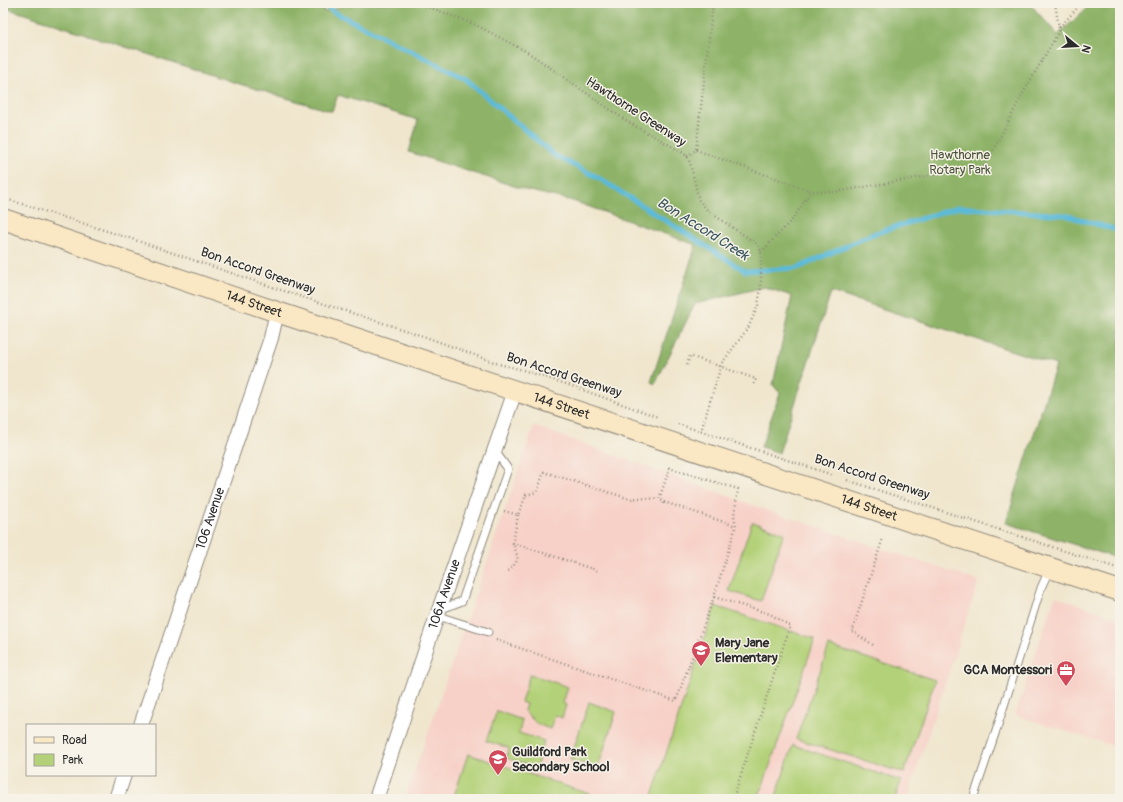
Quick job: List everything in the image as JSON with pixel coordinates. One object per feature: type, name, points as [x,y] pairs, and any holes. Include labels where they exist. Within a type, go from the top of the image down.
[{"type":"main road","name":"144 Street","points":[[3,219],[277,312],[1120,591]]},
{"type":"street","name":"106 Avenue","points":[[141,724],[271,338],[277,312]]},
{"type":"street","name":"106A Avenue","points":[[376,799],[438,613],[515,391]]},
{"type":"street","points":[[116,799],[124,776]]},
{"type":"lane","points":[[438,613],[462,601],[471,576],[508,469],[495,451]]},
{"type":"lane","points":[[973,799],[1041,588],[1049,568]]},
{"type":"lane","points":[[438,613],[488,632]]},
{"type":"path","name":"Hawthorne Greenway","points":[[418,3],[474,24],[529,53],[628,122],[687,156],[699,200],[703,206],[708,211],[757,244],[760,247],[761,252]]},
{"type":"path","points":[[687,156],[696,150],[713,3]]},
{"type":"path","points":[[696,150],[811,191],[835,192],[985,166],[1023,93],[1057,35],[1059,28],[1055,3]]},
{"type":"path","points":[[1059,28],[1082,3]]},
{"type":"path","points":[[701,431],[721,366],[748,328],[758,306],[761,286],[761,252],[792,219],[811,191]]},
{"type":"path","name":"Bon Accord Greenway","points":[[3,198],[129,238],[426,337],[499,364],[566,384],[660,418]]},
{"type":"path","points":[[687,365],[690,356],[756,379],[753,386]]},
{"type":"path","name":"Bon Accord Greenway","points":[[674,423],[837,476]]},
{"type":"path","points":[[493,639],[676,701],[714,597],[736,526],[734,516],[738,489],[669,468],[659,499]]},
{"type":"path","points":[[508,571],[518,559],[513,542],[518,514],[526,495],[537,492],[544,472],[630,499],[659,499],[664,504],[736,526]]},
{"type":"path","name":"Bon Accord Greenway","points":[[844,479],[1120,569]]},
{"type":"path","points":[[504,511],[518,514]]},
{"type":"path","points":[[873,645],[852,631],[883,538]]},
{"type":"path","points":[[513,542],[599,571]]},
{"type":"path","points":[[714,597],[770,614],[790,626],[733,799]]},
{"type":"shaded area","name":"Mary Jane Elementary","points":[[534,426],[769,511],[979,581],[907,799],[405,799]]},
{"type":"shaded area","points":[[1055,596],[1120,619],[1120,748],[1015,715]]},
{"type":"green space","name":"Hawthorne Rotary Park","points":[[3,3],[322,3],[324,12],[342,6],[344,3],[1029,3],[1058,35],[1092,3],[1120,3],[1120,559],[1006,523],[1056,365],[831,292],[779,453],[761,447],[780,393],[773,385],[792,296],[764,287],[695,304],[655,384],[651,382],[696,245],[573,201],[526,190],[409,152],[418,120],[338,95],[332,111],[330,111],[233,82],[3,7]]},
{"type":"green space","points":[[752,522],[784,533],[761,601],[729,591]]},
{"type":"green space","points":[[715,606],[815,639],[758,799],[651,799]]},
{"type":"green space","points":[[829,646],[935,680],[904,773],[796,739]]},
{"type":"green space","points":[[530,674],[568,687],[563,703],[566,705],[562,718],[555,715],[550,729],[537,724],[524,711],[526,704],[521,702]]},
{"type":"green space","points":[[589,702],[616,712],[598,768],[570,760]]},
{"type":"green space","points":[[497,711],[522,720],[519,733],[544,741],[536,768],[506,758],[509,748],[486,741]]},
{"type":"green space","points":[[793,745],[901,781],[895,799],[775,799]]},
{"type":"green space","name":"Guildford Park Secondary School","points":[[468,754],[605,799],[453,799]]},
{"type":"waterway","name":"Bon Accord Creek","points":[[321,3],[334,12],[466,79],[554,155],[597,177],[745,271],[798,268],[870,235],[958,207],[1065,215],[1120,231]]},
{"type":"place","name":"Mary Jane Elementary","points":[[701,667]]},
{"type":"place","name":"GCA Montessori","points":[[1066,687]]},
{"type":"place","name":"Guildford Park Secondary School","points":[[498,776]]}]
